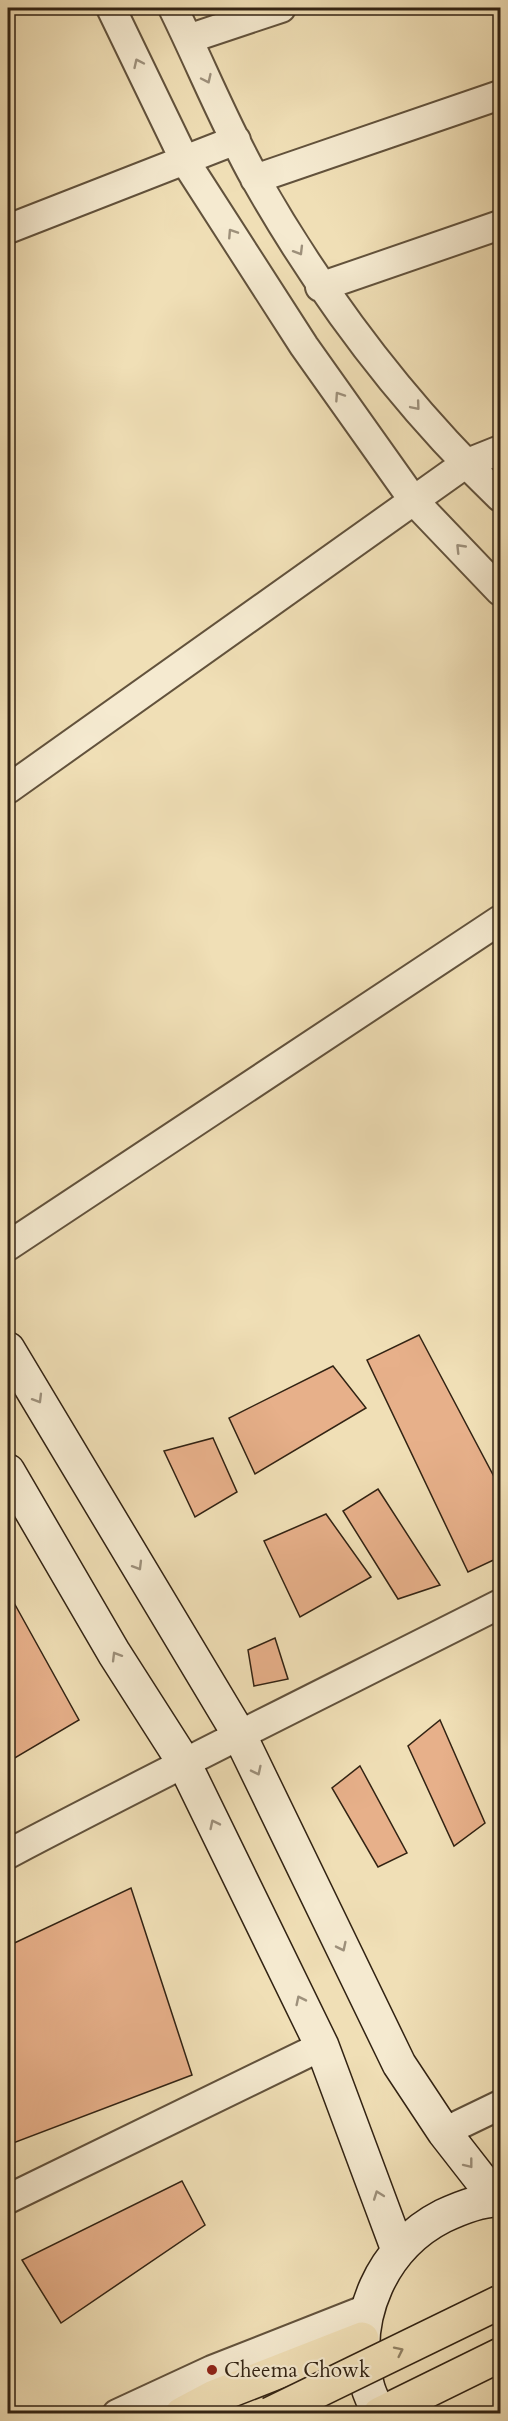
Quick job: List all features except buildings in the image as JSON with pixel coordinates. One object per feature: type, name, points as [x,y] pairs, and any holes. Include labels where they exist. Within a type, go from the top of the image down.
[{"type":"main road","points":[[270,2414],[501,2302]]},
{"type":"main road","points":[[182,2414],[364,2324]]},
{"type":"main road","points":[[380,2414],[501,2355]]},
{"type":"street","points":[[111,8],[185,160],[304,346],[414,501],[501,591]]},
{"type":"street","points":[[173,8],[255,178],[320,287],[379,363],[465,464],[501,497]]},
{"type":"street","points":[[188,39],[281,8]]},
{"type":"street","points":[[255,178],[501,95]]},
{"type":"street","points":[[8,229],[237,140]]},
{"type":"street","points":[[320,287],[501,225]]},
{"type":"street","points":[[8,789],[465,464],[501,450]]},
{"type":"street","points":[[8,1246],[501,920]]},
{"type":"street","points":[[8,1349],[240,1736],[399,2064],[444,2132],[499,2200],[460,2207],[427,2224],[398,2250],[380,2277],[364,2324],[367,2384],[380,2414]]},
{"type":"street","points":[[8,1471],[114,1653],[183,1761],[322,2046],[398,2250]]},
{"type":"street","points":[[8,1854],[183,1761],[240,1736],[501,1604]]},
{"type":"street","points":[[8,2199],[322,2046]]},
{"type":"street","points":[[444,2132],[501,2105]]},
{"type":"street","points":[[117,2414],[212,2370],[364,2324]]},
{"type":"place","name":"Cheema Chowk","points":[[212,2370]]}]
